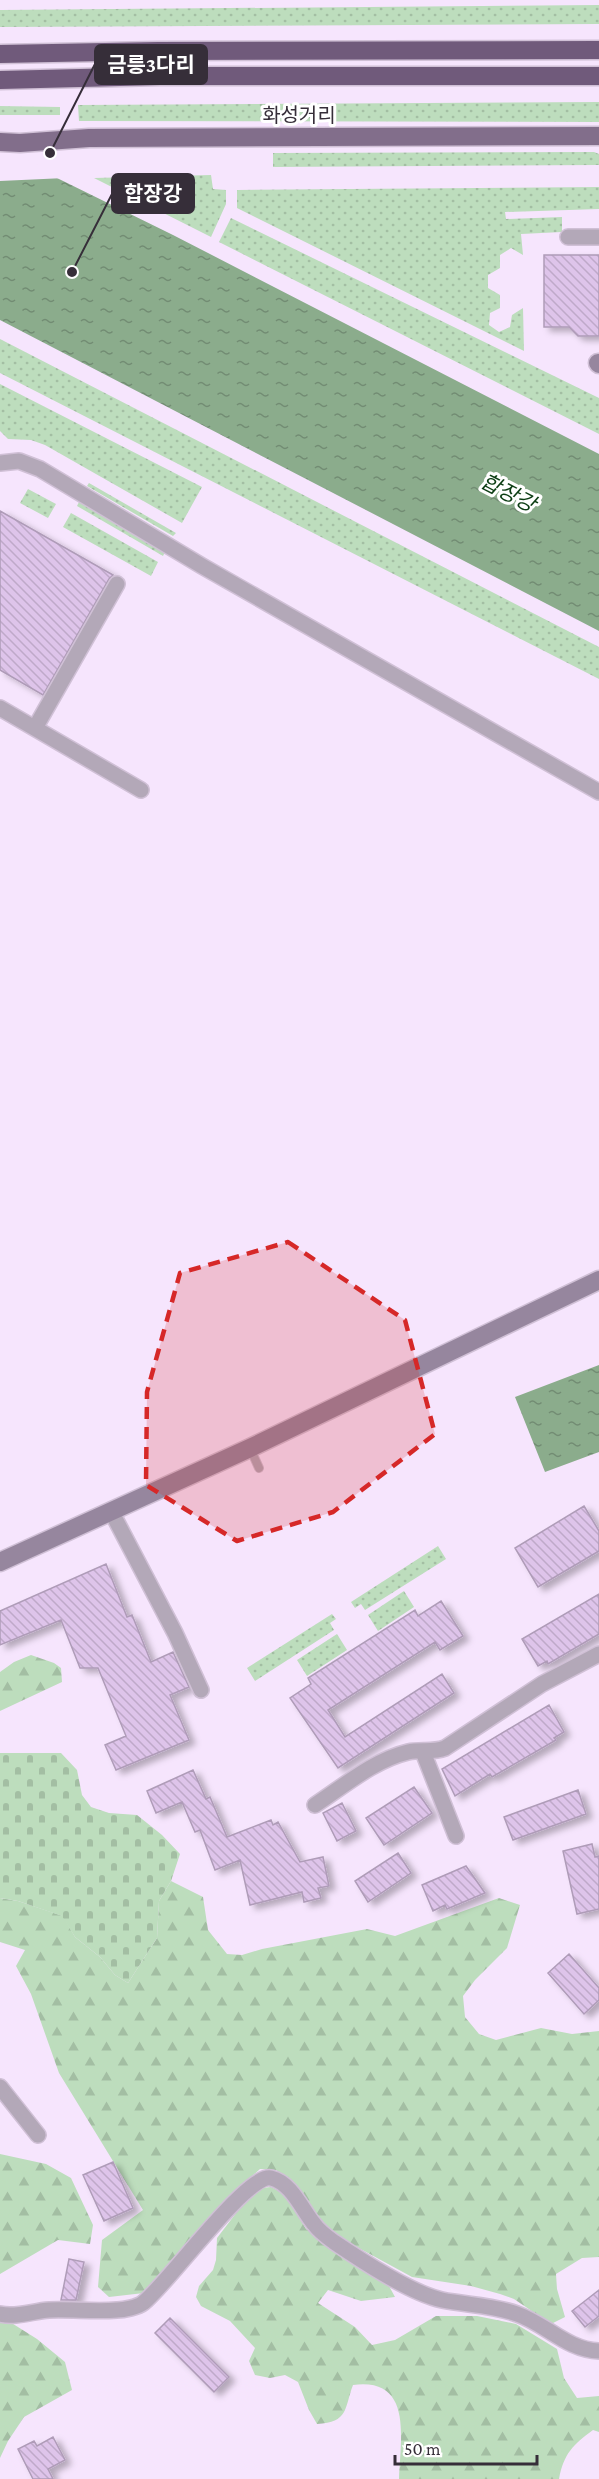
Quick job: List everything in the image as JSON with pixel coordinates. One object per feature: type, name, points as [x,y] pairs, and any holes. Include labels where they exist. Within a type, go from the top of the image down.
[{"type":"highway","points":[[0,54],[158,51],[599,50]]},
{"type":"highway","name":"화성거리","points":[[0,80],[160,76],[599,76]]},
{"type":"main road","name":"화성거리","points":[[0,142],[20,143],[88,138],[599,136]]},
{"type":"street","points":[[568,237],[599,237]]},
{"type":"street","points":[[0,463],[19,461],[40,469],[202,566],[599,792]]},
{"type":"street","points":[[35,728],[117,584]]},
{"type":"street","points":[[0,708],[141,790]]},
{"type":"street","points":[[0,1562],[250,1448],[599,1280]]},
{"type":"street","points":[[111,1511],[175,1633],[201,1690]]},
{"type":"street","points":[[315,1805],[374,1766],[410,1752],[435,1753],[445,1748],[542,1684],[599,1654]]},
{"type":"street","points":[[423,1752],[456,1836]]},
{"type":"street","points":[[0,2087],[38,2135]]},
{"type":"street","points":[[0,2314],[8,2316],[48,2310],[118,2310],[142,2304],[204,2234],[250,2188],[262,2179],[272,2178],[288,2188],[314,2225],[332,2241],[400,2282],[440,2299],[489,2306],[519,2314],[570,2344],[590,2351],[599,2351]]},
{"type":"lane","points":[[250,1448],[259,1468]]},
{"type":"highlighted area","points":[[288,1242],[405,1320],[435,1434],[333,1512],[237,1541],[146,1485],[147,1392],[180,1273]]},
{"type":"green space","points":[[599,5],[599,24],[0,27],[0,10]]},
{"type":"green space","points":[[599,102],[599,122],[79,121],[78,105]]},
{"type":"green space","points":[[0,106],[60,107],[60,115],[0,115]]},
{"type":"green space","points":[[594,152],[599,154],[599,165],[273,167],[273,153]]},
{"type":"green space","points":[[211,175],[213,189],[226,190],[226,204],[211,237],[94,178]]},
{"type":"green space","points":[[599,187],[599,209],[505,212],[506,219],[562,217],[562,232],[521,234],[523,255],[511,248],[500,255],[500,268],[488,275],[488,288],[500,295],[500,308],[490,313],[489,325],[499,332],[510,327],[512,315],[523,308],[524,351],[237,208],[237,190]]},
{"type":"green space","points":[[231,218],[599,398],[599,434],[219,242]]},
{"type":"green space","points":[[0,339],[599,647],[599,679],[0,373]]},
{"type":"green space","points":[[0,384],[202,487],[182,523],[45,445],[31,440],[8,439],[0,431]]},
{"type":"green space","points":[[89,483],[176,533],[173,536],[87,486]]},
{"type":"green space","points":[[28,489],[56,504],[48,518],[20,503]]},
{"type":"green space","points":[[79,502],[165,552],[163,556],[77,506]]},
{"type":"green space","points":[[71,513],[158,562],[151,576],[63,527]]},
{"type":"green space","points":[[438,1546],[446,1559],[365,1610],[361,1604],[355,1608],[351,1602]]},
{"type":"green space","points":[[404,1591],[414,1607],[378,1631],[368,1615]]},
{"type":"green space","points":[[332,1614],[336,1619],[330,1623],[334,1630],[255,1681],[247,1668]]},
{"type":"green space","points":[[337,1634],[347,1650],[307,1676],[297,1660]]},
{"type":"green space","points":[[31,1655],[54,1663],[61,1668],[62,1682],[0,1711],[0,1672],[14,1662]]},
{"type":"green space","points":[[0,1753],[61,1753],[77,1770],[82,1795],[91,1807],[109,1813],[137,1815],[162,1835],[180,1854],[171,1881],[159,1901],[157,1938],[128,1983],[115,1975],[100,1957],[75,1937],[62,1916],[18,1901],[0,1898]]},
{"type":"green space","points":[[171,1881],[203,1897],[208,1930],[227,1954],[242,1955],[262,1949],[367,1929],[395,1936],[499,1898],[520,1905],[507,1948],[475,1980],[463,1996],[465,2017],[479,2034],[496,2040],[541,2028],[572,2034],[599,2031],[599,2257],[582,2258],[556,2274],[557,2289],[565,2317],[551,2324],[514,2299],[500,2294],[471,2286],[412,2277],[344,2240],[322,2222],[291,2181],[276,2170],[260,2169],[239,2188],[144,2293],[109,2297],[98,2287],[102,2240],[143,2210],[59,2073],[31,1994],[16,1966],[25,1950],[0,1942],[0,1898],[18,1901],[63,1916],[75,1937],[100,1957],[115,1975],[128,1983],[157,1938],[159,1901]]},
{"type":"green space","points":[[0,2154],[46,2164],[71,2178],[93,2225],[90,2244],[58,2240],[0,2274]]},
{"type":"green space","points":[[271,2187],[285,2194],[306,2229],[389,2286],[395,2297],[361,2301],[328,2290],[318,2303],[355,2327],[372,2345],[395,2340],[436,2316],[477,2316],[516,2324],[557,2349],[564,2378],[577,2398],[599,2396],[599,2432],[593,2430],[570,2450],[559,2479],[399,2479],[401,2430],[399,2414],[395,2401],[386,2391],[373,2385],[353,2385],[344,2413],[335,2420],[317,2424],[298,2382],[285,2375],[270,2378],[255,2375],[249,2361],[255,2348],[230,2321],[201,2306],[196,2297],[199,2286],[213,2270],[217,2238],[250,2195],[261,2188]]},
{"type":"green space","points":[[0,2322],[10,2322],[37,2339],[65,2362],[72,2390],[24,2417],[0,2458]]},
{"type":"water","points":[[0,150],[173,235],[599,454],[599,631],[0,320]]},
{"type":"water","points":[[599,1365],[599,1452],[545,1472],[515,1397]]},
{"type":"pier","points":[[1,147],[65,178],[0,181]]},
{"type":"building","points":[[544,255],[599,255],[599,336],[578,336],[569,327],[544,327]]},
{"type":"building","points":[[0,511],[113,575],[43,695],[0,670]]},
{"type":"building","points":[[584,1506],[599,1531],[599,1551],[538,1587],[515,1548]]},
{"type":"building","points":[[106,1564],[127,1617],[132,1615],[151,1662],[173,1652],[189,1687],[170,1695],[189,1740],[116,1770],[105,1745],[126,1736],[98,1668],[80,1668],[61,1620],[0,1645],[0,1611]]},
{"type":"building","points":[[599,1594],[599,1634],[548,1664],[547,1661],[538,1666],[522,1639]]},
{"type":"building","points":[[441,1601],[463,1636],[440,1650],[435,1642],[328,1710],[345,1737],[442,1674],[454,1693],[338,1768],[290,1698],[311,1684],[308,1678],[415,1610],[418,1616]]},
{"type":"building","points":[[549,1705],[564,1732],[554,1738],[556,1740],[492,1777],[490,1774],[455,1796],[442,1769]]},
{"type":"building","points":[[193,1770],[206,1799],[210,1797],[227,1837],[271,1820],[273,1825],[278,1822],[300,1862],[323,1857],[329,1886],[318,1888],[321,1898],[304,1902],[302,1892],[250,1905],[240,1860],[215,1870],[200,1830],[195,1832],[182,1802],[156,1813],[147,1791]]},
{"type":"building","points":[[414,1787],[432,1813],[384,1845],[366,1818]]},
{"type":"building","points":[[578,1790],[586,1814],[513,1840],[504,1817]]},
{"type":"building","points":[[342,1803],[356,1831],[337,1841],[323,1813]]},
{"type":"building","points":[[592,1844],[595,1857],[599,1856],[599,1909],[577,1914],[563,1851]]},
{"type":"building","points":[[398,1853],[411,1873],[368,1902],[355,1881]]},
{"type":"building","points":[[466,1866],[485,1893],[447,1909],[445,1905],[433,1911],[422,1885]]},
{"type":"building","points":[[569,1954],[599,1988],[599,2000],[584,2014],[548,1973]]},
{"type":"building","points":[[113,2162],[133,2208],[104,2221],[83,2175]]},
{"type":"building","points":[[69,2259],[84,2262],[76,2300],[61,2300]]},
{"type":"building","points":[[599,2290],[599,2316],[585,2327],[572,2311]]},
{"type":"building","points":[[170,2318],[229,2377],[214,2392],[155,2333]]},
{"type":"building","points":[[53,2437],[65,2460],[48,2469],[53,2479],[33,2479],[18,2449],[34,2441],[37,2446]]},
{"type":"place","name":"금릉3다리","points":[[50,153]]},
{"type":"place","name":"합장강","points":[[72,272]]}]
